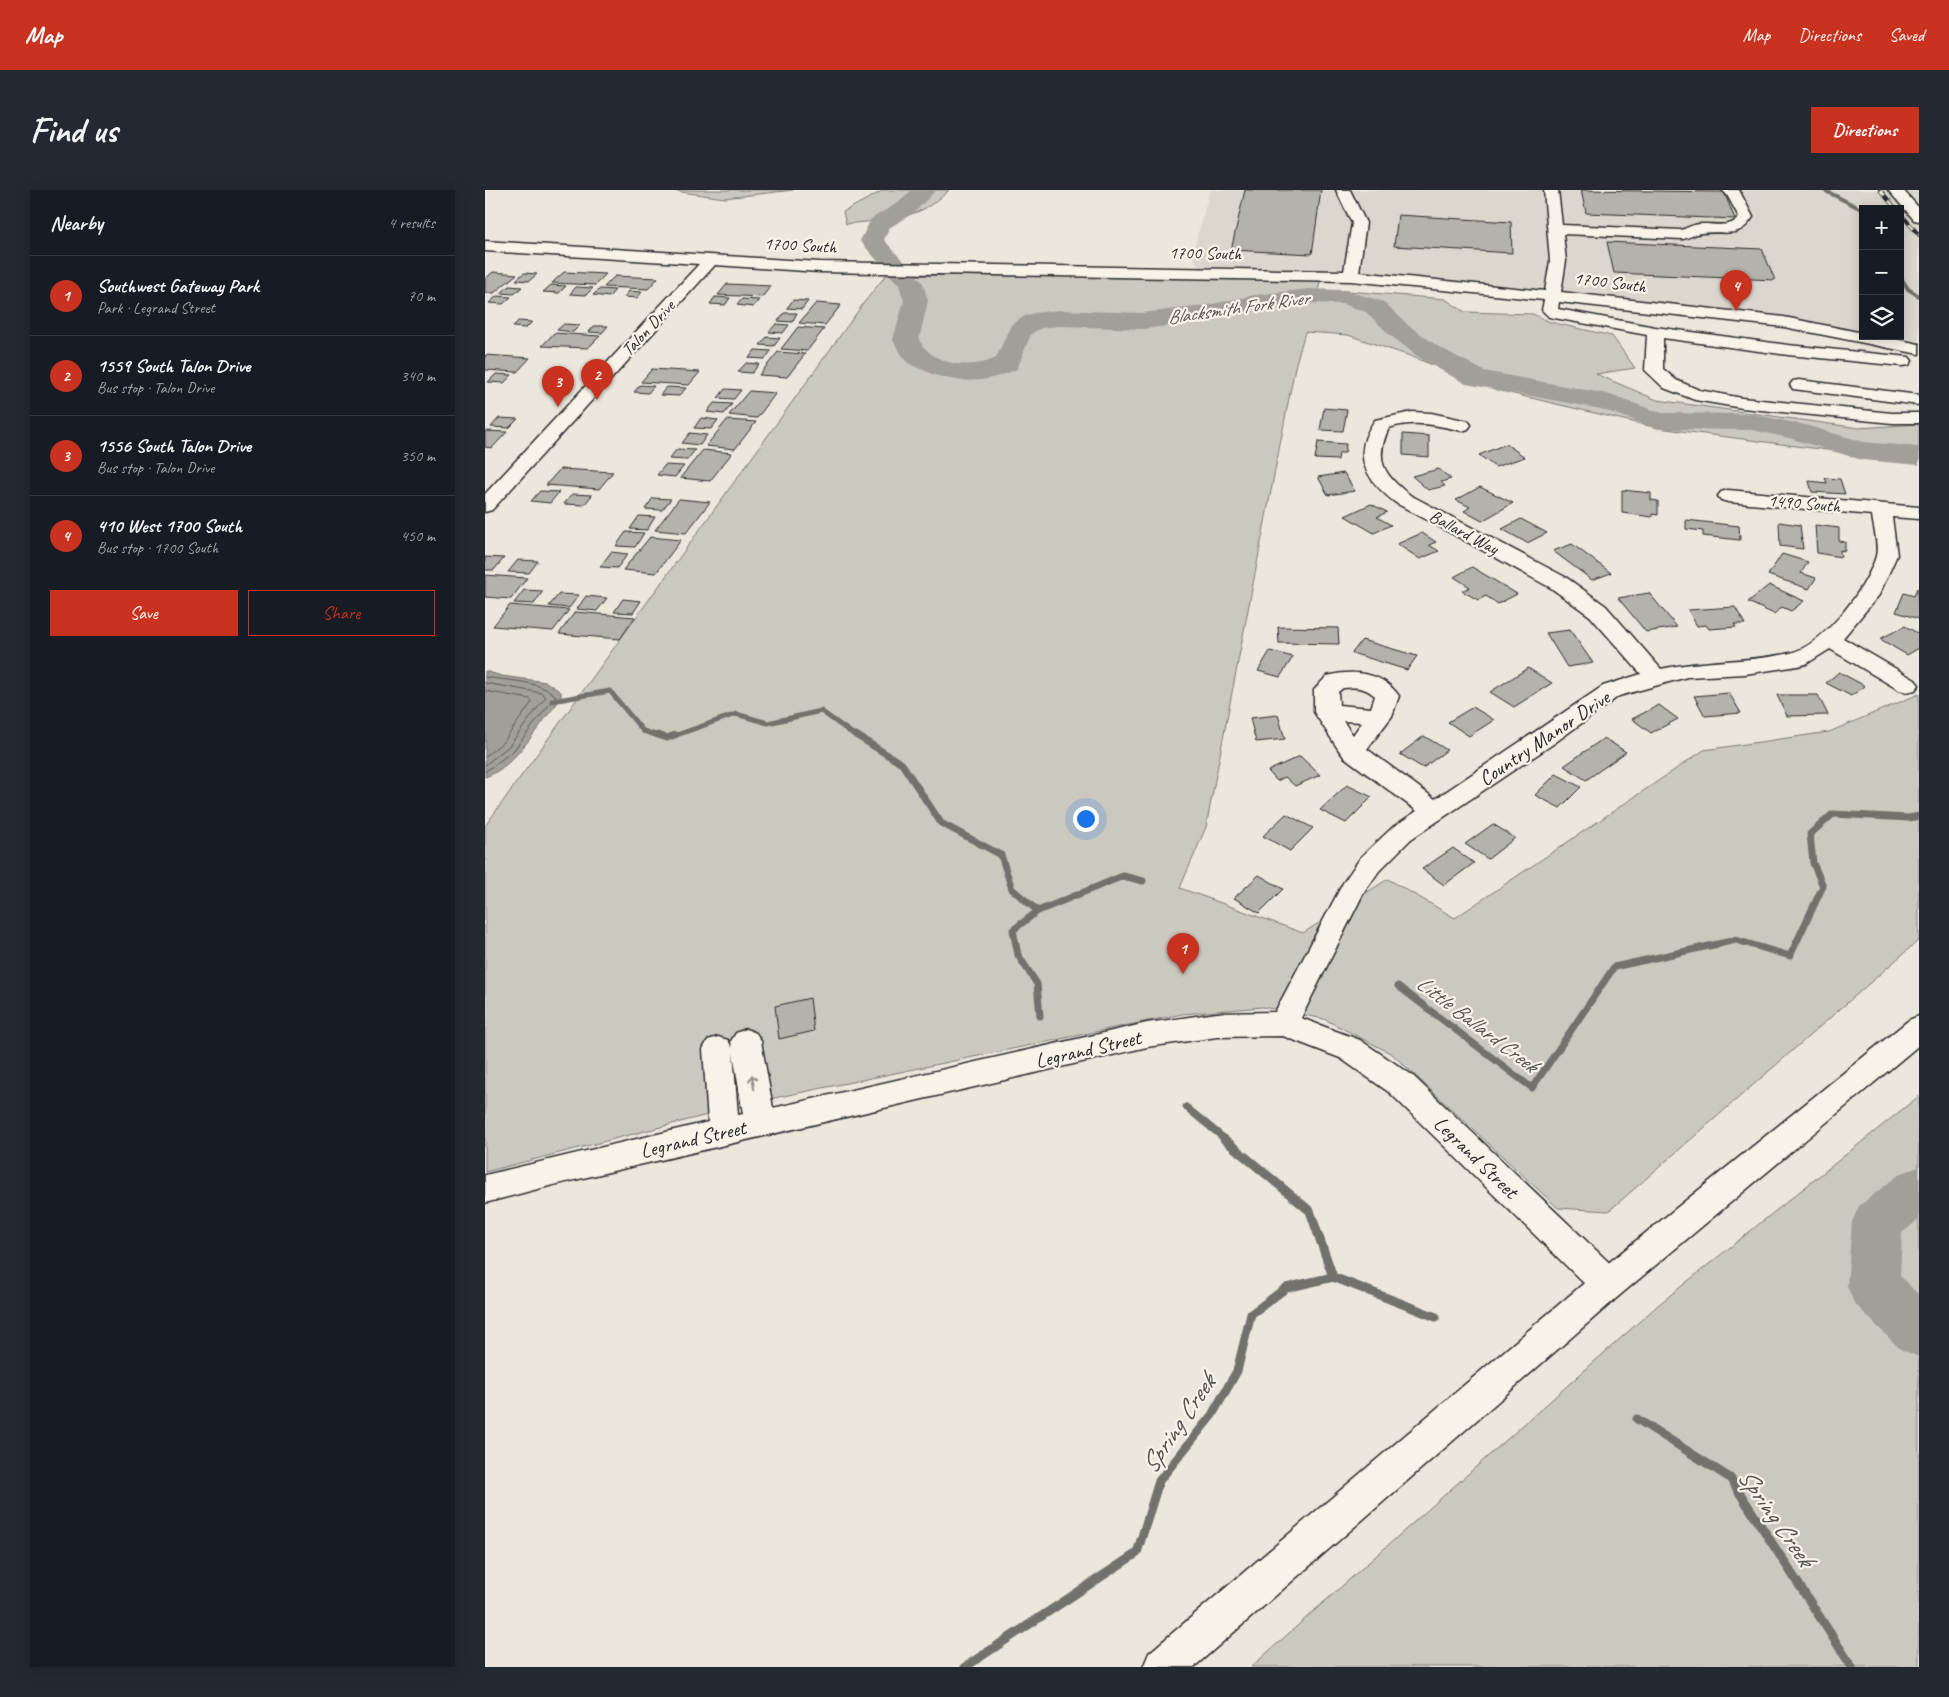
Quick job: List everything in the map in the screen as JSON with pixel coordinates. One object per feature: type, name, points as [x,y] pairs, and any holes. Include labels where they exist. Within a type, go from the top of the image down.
[{"type":"main road","points":[[1343,190],[1359,223],[1351,276]]},
{"type":"main road","points":[[1551,190],[1558,262],[1550,310],[1555,314],[1790,358],[1914,369]]},
{"type":"main road","points":[[1555,229],[1683,235],[1699,228],[1729,229],[1741,225],[1746,217],[1733,192],[1729,190]]},
{"type":"main road","points":[[1895,190],[1919,217]]},
{"type":"main road","name":"1700 South","points":[[485,246],[821,267],[1351,276],[1784,322],[1919,349]]},
{"type":"main road","name":"Talon Drive","points":[[485,506],[710,260]]},
{"type":"main road","points":[[1655,332],[1654,370],[1670,384],[1695,395],[1742,403],[1892,418],[1919,418]]},
{"type":"main road","points":[[1790,358],[1807,409]]},
{"type":"main road","points":[[1799,385],[1919,400]]},
{"type":"main road","name":"Ballard Way","points":[[1462,425],[1426,417],[1399,417],[1381,424],[1373,438],[1373,468],[1384,486],[1403,499],[1559,583],[1598,610],[1656,677]]},
{"type":"main road","name":"1490 South","points":[[1728,496],[1919,513]]},
{"type":"main road","name":"Country Manor Drive","points":[[1284,1024],[1352,890],[1370,864],[1402,833],[1611,691],[1656,677],[1687,670],[1745,667],[1798,658],[1830,640],[1868,595],[1887,555],[1881,510]]},
{"type":"main road","points":[[1830,640],[1907,685]]},
{"type":"main road","points":[[1353,752],[1380,716],[1387,696],[1382,687],[1364,680],[1335,681],[1326,690],[1326,712],[1335,731],[1353,752],[1435,811]]},
{"type":"main road","points":[[1326,712],[1380,716]]},
{"type":"main road","name":"Legrand Street","points":[[485,1189],[1147,1035],[1217,1025],[1284,1024],[1350,1049],[1401,1084],[1608,1284]]},
{"type":"main road","points":[[1163,1667],[1608,1284],[1919,1028]]},
{"type":"main road","points":[[724,1132],[732,1045],[760,1124]]},
{"type":"shaded area","points":[[793,190],[725,198],[674,191]]},
{"type":"shaded area","points":[[884,190],[949,190],[925,208],[913,214],[846,224],[843,212]]},
{"type":"shaded area","points":[[1210,190],[1919,190],[1919,343],[1904,340],[1904,205],[1859,205],[1859,331],[1823,324],[1370,272],[1200,268],[1192,255]]},
{"type":"shaded area","points":[[886,275],[1321,278],[1316,298],[1347,291],[1445,299],[1465,312],[1533,314],[1550,322],[1612,336],[1635,368],[1596,374],[1657,400],[1859,428],[1919,424],[1919,462],[1658,428],[1497,390],[1407,355],[1348,335],[1305,332],[1295,367],[1206,827],[1180,888],[1303,933],[1388,879],[1455,918],[1704,750],[1829,732],[1919,694],[1919,940],[1609,1211],[1558,1208],[1392,1054],[1324,1019],[1263,1007],[1182,1014],[774,1098],[485,1172],[485,826]]},
{"type":"shaded area","points":[[1919,1096],[1919,1667],[1251,1667],[1658,1305]]},
{"type":"water","points":[[485,671],[502,676],[546,682],[561,692],[561,699],[517,754],[496,772],[485,777]]},
{"type":"building","points":[[1245,190],[1321,190],[1312,254],[1231,250]]},
{"type":"building","points":[[1581,190],[1724,192],[1735,219],[1586,213]]},
{"type":"building","points":[[1398,215],[1511,222],[1512,253],[1394,246]]},
{"type":"building","points":[[1607,242],[1762,249],[1775,280],[1614,273]]},
{"type":"building","points":[[493,272],[517,274],[494,293],[485,293],[485,279]]},
{"type":"building","points":[[564,272],[606,274],[595,285],[552,283]]},
{"type":"building","points":[[524,273],[537,274],[529,281],[516,280]]},
{"type":"building","points":[[615,276],[658,278],[648,289],[604,287]]},
{"type":"building","points":[[727,284],[771,286],[762,297],[718,295]]},
{"type":"building","points":[[551,285],[566,286],[559,293],[543,292]]},
{"type":"building","points":[[509,286],[522,287],[514,294],[501,293]]},
{"type":"building","points":[[576,287],[593,288],[586,295],[570,294]]},
{"type":"building","points":[[600,289],[615,290],[609,297],[593,295]]},
{"type":"building","points":[[629,291],[642,292],[637,298],[624,297]]},
{"type":"building","points":[[497,296],[511,297],[503,304],[489,303]]},
{"type":"building","points":[[715,297],[730,298],[725,305],[710,304]]},
{"type":"building","points":[[742,299],[759,300],[753,307],[737,305]]},
{"type":"building","points":[[793,300],[808,301],[802,309],[787,308]]},
{"type":"building","points":[[816,303],[841,305],[825,325],[799,323]]},
{"type":"building","points":[[784,313],[797,313],[792,322],[778,321]]},
{"type":"building","points":[[518,321],[532,322],[526,328],[513,327]]},
{"type":"building","points":[[564,324],[580,325],[573,332],[557,330]]},
{"type":"building","points":[[776,324],[789,325],[783,333],[769,332]]},
{"type":"building","points":[[594,326],[608,326],[602,333],[589,332]]},
{"type":"building","points":[[798,327],[824,329],[807,351],[781,349]]},
{"type":"building","points":[[554,333],[600,336],[588,348],[542,346]]},
{"type":"building","points":[[767,337],[780,338],[774,346],[760,345]]},
{"type":"building","points":[[755,350],[771,351],[765,359],[749,358]]},
{"type":"building","points":[[778,352],[805,354],[787,377],[759,375]]},
{"type":"building","points":[[485,355],[530,358],[517,372],[485,370]]},
{"type":"building","points":[[746,363],[759,364],[752,373],[738,372]]},
{"type":"building","points":[[652,369],[700,372],[689,385],[641,382]]},
{"type":"building","points":[[496,374],[512,375],[504,383],[488,382]]},
{"type":"building","points":[[640,385],[654,386],[648,393],[634,392]]},
{"type":"building","points":[[667,387],[686,388],[679,396],[660,395]]},
{"type":"building","points":[[725,389],[741,390],[734,399],[718,398]]},
{"type":"building","points":[[749,391],[776,393],[757,418],[729,415]]},
{"type":"building","points":[[714,403],[732,404],[724,414],[707,412]]},
{"type":"building","points":[[1324,408],[1347,410],[1343,431],[1320,430]]},
{"type":"building","points":[[499,418],[518,419],[509,428],[491,427]]},
{"type":"building","points":[[701,418],[718,420],[711,429],[694,428]]},
{"type":"building","points":[[727,420],[756,422],[735,449],[706,446]]},
{"type":"building","points":[[485,431],[507,432],[492,448],[485,447]]},
{"type":"building","points":[[690,433],[707,435],[700,445],[682,443]]},
{"type":"building","points":[[1403,434],[1429,436],[1429,457],[1403,455]]},
{"type":"building","points":[[1318,442],[1346,444],[1345,453],[1339,453],[1338,460],[1315,459]]},
{"type":"building","points":[[1506,444],[1525,457],[1495,467],[1479,455]]},
{"type":"building","points":[[677,449],[695,450],[687,460],[669,459]]},
{"type":"building","points":[[703,450],[732,453],[710,481],[680,478]]},
{"type":"building","points":[[665,465],[684,466],[675,477],[657,475]]},
{"type":"building","points":[[560,469],[613,472],[599,489],[546,485]]},
{"type":"building","points":[[1439,469],[1451,479],[1441,482],[1445,486],[1428,490],[1412,476]]},
{"type":"building","points":[[1344,473],[1355,491],[1328,495],[1318,477]]},
{"type":"building","points":[[1825,478],[1840,479],[1845,494],[1812,492],[1809,481],[1827,483]]},
{"type":"building","points":[[1480,487],[1513,503],[1482,521],[1464,511],[1470,507],[1456,500]]},
{"type":"building","points":[[1622,490],[1651,493],[1651,500],[1658,501],[1658,515],[1652,514],[1652,517],[1622,513]]},
{"type":"building","points":[[540,491],[559,492],[550,503],[531,501]]},
{"type":"building","points":[[572,494],[592,495],[584,505],[564,504]]},
{"type":"building","points":[[653,498],[671,499],[662,510],[645,509]]},
{"type":"building","points":[[679,499],[710,502],[686,533],[655,530]]},
{"type":"building","points":[[1371,504],[1387,512],[1377,517],[1391,525],[1374,533],[1345,516]]},
{"type":"building","points":[[639,516],[655,517],[647,530],[630,529]]},
{"type":"building","points":[[1521,519],[1547,533],[1527,543],[1502,529]]},
{"type":"building","points":[[1686,520],[1739,526],[1740,540],[1703,536],[1703,531],[1686,529]]},
{"type":"building","points":[[1779,522],[1800,525],[1803,549],[1780,546]]},
{"type":"building","points":[[1815,525],[1839,528],[1839,541],[1845,542],[1845,551],[1840,550],[1841,557],[1817,553]]},
{"type":"building","points":[[626,532],[644,533],[635,547],[616,546]]},
{"type":"building","points":[[1422,533],[1436,542],[1429,545],[1439,551],[1420,559],[1397,544]]},
{"type":"building","points":[[650,537],[681,540],[656,573],[623,570]]},
{"type":"building","points":[[1572,544],[1611,573],[1592,580],[1553,551]]},
{"type":"building","points":[[611,552],[628,554],[617,568],[600,567]]},
{"type":"building","points":[[1782,554],[1808,562],[1801,573],[1816,578],[1809,589],[1768,575]]},
{"type":"building","points":[[485,557],[504,558],[494,570],[485,570]]},
{"type":"building","points":[[518,560],[538,561],[529,573],[508,572]]},
{"type":"building","points":[[1472,567],[1517,594],[1498,604],[1486,596],[1478,600],[1462,591],[1470,587],[1454,577]]},
{"type":"building","points":[[485,575],[527,578],[511,599],[485,597]]},
{"type":"building","points":[[1769,585],[1804,601],[1791,611],[1782,607],[1774,614],[1748,602]]},
{"type":"building","points":[[1917,588],[1919,619],[1896,612],[1904,593],[1914,596]]},
{"type":"building","points":[[524,590],[543,591],[534,604],[514,603]]},
{"type":"building","points":[[1649,593],[1677,627],[1646,632],[1618,598]]},
{"type":"building","points":[[559,594],[579,595],[569,608],[549,606]]},
{"type":"building","points":[[586,596],[607,598],[597,611],[577,609]]},
{"type":"building","points":[[623,599],[641,601],[633,613],[614,612]]},
{"type":"building","points":[[510,605],[569,610],[553,631],[493,626]]},
{"type":"building","points":[[1735,607],[1745,624],[1734,624],[1736,627],[1709,629],[1706,625],[1697,626],[1688,610]]},
{"type":"building","points":[[575,612],[635,617],[620,639],[559,634]]},
{"type":"building","points":[[1905,626],[1919,634],[1919,648],[1907,655],[1880,639]]},
{"type":"building","points":[[1278,627],[1338,628],[1339,644],[1279,643]]},
{"type":"building","points":[[1570,630],[1593,663],[1567,667],[1546,633]]},
{"type":"building","points":[[1362,640],[1417,656],[1407,670],[1352,653]]},
{"type":"building","points":[[1270,651],[1293,657],[1280,677],[1258,671]]},
{"type":"building","points":[[1528,668],[1552,683],[1514,707],[1490,692]]},
{"type":"building","points":[[1839,672],[1865,686],[1851,696],[1826,683]]},
{"type":"building","points":[[1729,693],[1741,713],[1705,716],[1694,696]]},
{"type":"building","points":[[1777,695],[1818,695],[1828,715],[1787,716]]},
{"type":"building","points":[[1659,705],[1678,719],[1651,733],[1632,719]]},
{"type":"building","points":[[1473,707],[1494,720],[1469,736],[1448,722]]},
{"type":"building","points":[[1278,715],[1285,739],[1256,742],[1250,718]]},
{"type":"building","points":[[1424,736],[1447,750],[1423,768],[1400,754]]},
{"type":"building","points":[[1604,738],[1626,752],[1586,780],[1564,766]]},
{"type":"building","points":[[1300,756],[1320,775],[1295,786],[1285,777],[1277,781],[1268,771]]},
{"type":"building","points":[[1556,774],[1581,787],[1560,808],[1535,795]]},
{"type":"building","points":[[1347,785],[1372,797],[1346,823],[1320,810]]},
{"type":"building","points":[[1286,814],[1313,828],[1290,851],[1263,836]]},
{"type":"building","points":[[1493,824],[1515,838],[1488,859],[1465,844]]},
{"type":"building","points":[[1453,848],[1474,863],[1444,885],[1422,869]]},
{"type":"building","points":[[1259,875],[1283,889],[1259,913],[1234,898]]},
{"type":"building","points":[[810,998],[814,1031],[779,1039],[775,1006]]},
{"type":"waterway","name":"Blacksmith Fork River","points":[[925,190],[907,207],[879,224],[872,241],[911,283],[916,301],[906,340],[915,356],[938,367],[963,374],[989,372],[1008,363],[1020,330],[1034,321],[1060,318],[1142,321],[1203,314],[1255,302],[1308,296],[1345,297],[1375,307],[1399,330],[1430,353],[1476,378],[1607,402],[1659,421],[1752,422],[1795,431],[1862,451],[1919,456]]},
{"type":"waterway","points":[[1824,190],[1859,208]]},
{"type":"waterway","points":[[1904,282],[1908,289],[1919,296]]},
{"type":"waterway","name":"Little Ballard Creek","points":[[552,701],[610,691],[643,731],[662,737]]},
{"type":"waterway","name":"Little Ballard Creek","points":[[671,737],[736,714],[768,723],[821,711],[857,737]]},
{"type":"waterway","name":"Little Ballard Creek","points":[[658,735],[667,738],[675,735]]},
{"type":"waterway","name":"Little Ballard Creek","points":[[856,735],[902,764],[941,823],[1001,855],[1012,889],[1038,911]]},
{"type":"waterway","name":"Little Ballard Creek","points":[[1398,986],[1532,1088],[1614,967],[1736,940],[1790,956],[1823,886],[1813,863],[1810,834],[1833,814],[1909,818],[1919,816]]},
{"type":"waterway","name":"Little Ballard Creek","points":[[1038,911],[1123,876],[1143,881]]},
{"type":"waterway","name":"Little Ballard Creek","points":[[1038,911],[1013,930],[1018,955],[1037,984],[1040,1016]]},
{"type":"waterway","name":"Little Ballard Creek","points":[[1186,1107],[1226,1140]]},
{"type":"waterway","name":"Little Ballard Creek","points":[[1224,1139],[1310,1211],[1333,1277]]},
{"type":"waterway","points":[[1919,1189],[1877,1222],[1873,1286],[1919,1331]]},
{"type":"waterway","name":"Spring Creek","points":[[965,1667],[1137,1553],[1159,1481],[1212,1415],[1237,1371],[1251,1314],[1286,1288],[1333,1277]]},
{"type":"waterway","name":"Spring Creek","points":[[1333,1277],[1436,1317]]},
{"type":"waterway","name":"Spring Creek","points":[[1637,1419],[1730,1478],[1852,1667]]},
{"type":"railway","points":[[1880,190],[1893,205]]},
{"type":"railway","points":[[1904,218],[1919,235]]},
{"type":"place","name":"410 West 1700 South","points":[[1736,311]]},
{"type":"place","name":"1559 South Talon Drive","points":[[597,400]]},
{"type":"place","name":"1556 South Talon Drive","points":[[558,407]]},
{"type":"place","name":"Southwest Gateway Park","points":[[1183,974]]}]
